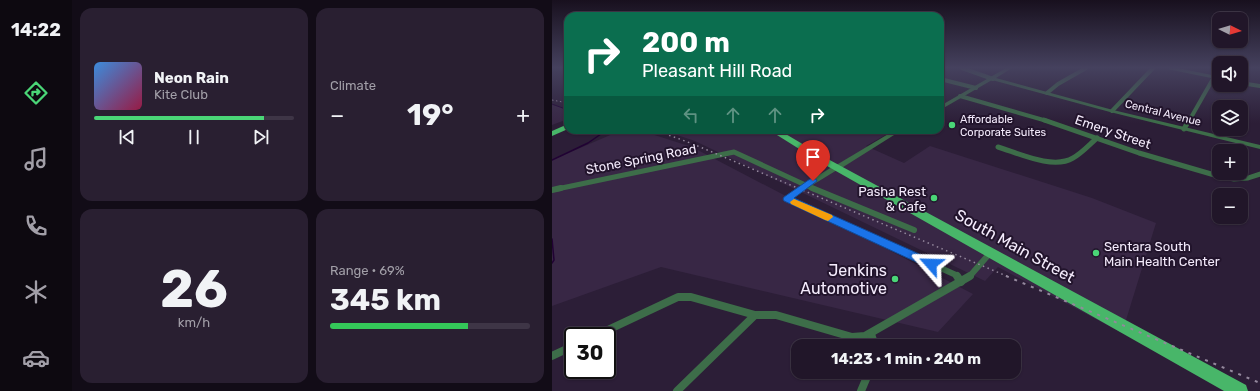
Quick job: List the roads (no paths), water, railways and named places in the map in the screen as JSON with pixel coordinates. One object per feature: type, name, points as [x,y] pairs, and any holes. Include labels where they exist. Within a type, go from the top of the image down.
[{"type":"main road","points":[[552,129],[564,125]]},
{"type":"main road","points":[[552,134],[564,125]]},
{"type":"main road","name":"South Main Street","points":[[780,134],[990,253],[1240,391]]},
{"type":"street","points":[[970,86],[976,88]]},
{"type":"street","points":[[944,106],[979,86]]},
{"type":"street","name":"Central Avenue","points":[[1022,86],[1112,111],[1260,147]]},
{"type":"street","points":[[1047,93],[1055,86]]},
{"type":"street","points":[[1112,111],[1136,86]]},
{"type":"street","points":[[1184,129],[1209,86]]},
{"type":"street","name":"Emery Street","points":[[960,96],[1038,118],[1139,153],[1218,176],[1234,179],[1248,178],[1260,174]]},
{"type":"street","points":[[892,134],[805,186],[788,199],[956,275],[961,282]]},
{"type":"street","points":[[998,147],[1047,161],[1062,162],[1073,159],[1097,138]]},
{"type":"street","name":"Stone Spring Road","points":[[552,190],[734,152],[805,186]]},
{"type":"street","points":[[805,186],[914,230]]},
{"type":"street","points":[[613,327],[673,298],[682,296],[691,297],[756,315],[776,315],[852,337],[862,337],[871,334],[961,282],[975,272],[990,253]]},
{"type":"street","points":[[677,391],[756,315]]},
{"type":"street","points":[[871,334],[873,339]]},
{"type":"street","points":[[552,356],[564,350]]},
{"type":"street","points":[[861,391],[866,379]]},
{"type":"waterway","points":[[552,104],[564,108]]},
{"type":"waterway","points":[[552,160],[588,143],[601,134]]},
{"type":"waterway","points":[[552,239],[554,260],[552,263]]},
{"type":"railway","points":[[552,100],[564,102]]},
{"type":"railway","points":[[666,134],[693,144],[1009,277]]},
{"type":"railway","points":[[1006,276],[1260,383]]},
{"type":"place","name":"Affordable Corporate Suites","points":[[952,125]]},
{"type":"place","name":"Pasha Rest & Cafe","points":[[934,198]]},
{"type":"place","name":"Sentara South Main Health Center","points":[[1096,253]]},
{"type":"place","name":"Jenkins Automotive","points":[[895,279]]}]
